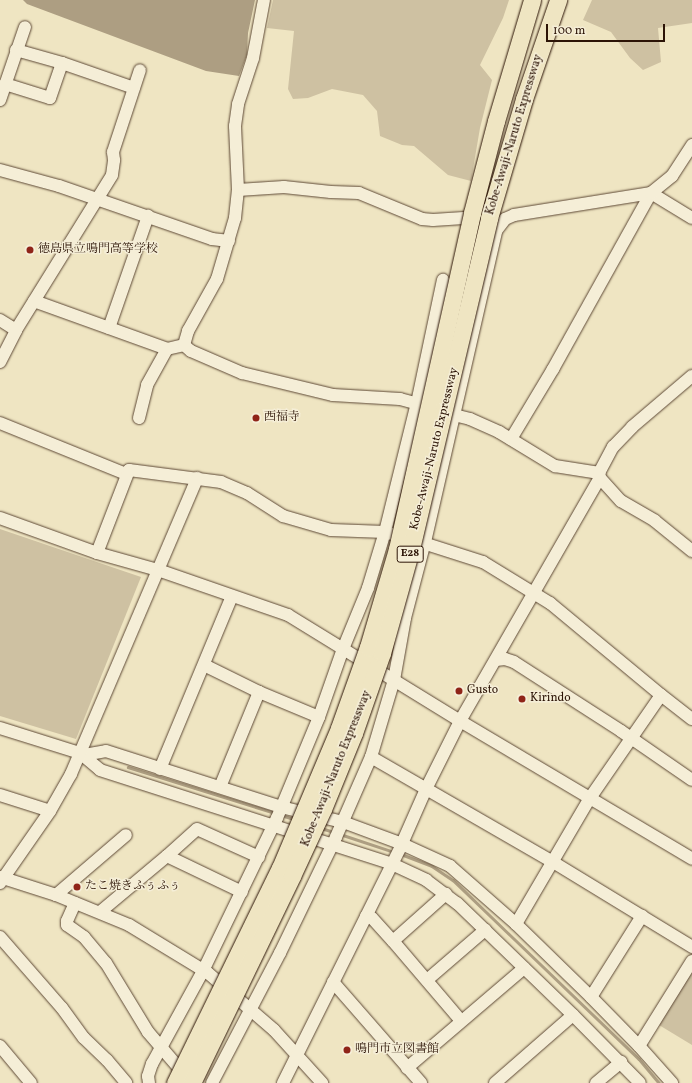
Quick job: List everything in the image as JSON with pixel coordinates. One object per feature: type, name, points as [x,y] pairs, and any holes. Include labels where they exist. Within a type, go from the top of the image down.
[{"type":"highway","name":"Kobe-Awaji-Naruto Expressway","points":[[175,1083],[298,829],[339,728],[368,647],[397,549],[474,205],[496,121],[532,0]]},
{"type":"highway","name":"Kobe-Awaji-Naruto Expressway","points":[[192,1083],[323,809],[354,734],[382,653],[410,553],[489,218],[524,100],[558,0]]},
{"type":"street","points":[[184,345],[188,331],[217,279],[235,218],[238,190],[236,119],[238,104],[253,58],[264,0]]},
{"type":"street","points":[[0,100],[25,27]]},
{"type":"street","points":[[16,50],[62,63],[134,88]]},
{"type":"street","points":[[5,84],[50,98],[62,63]]},
{"type":"street","points":[[0,362],[16,330],[112,175],[114,160],[113,152],[140,70]]},
{"type":"street","points":[[511,439],[553,369],[651,193],[672,176],[692,145]]},
{"type":"street","points":[[0,170],[59,186],[212,239],[229,241]]},
{"type":"street","points":[[238,190],[284,187],[332,192],[359,192],[422,219],[432,220],[499,216],[505,219]]},
{"type":"street","points":[[212,1083],[216,1078],[280,953],[338,833],[371,757],[394,680],[405,618],[454,416],[496,231],[505,219],[514,214],[651,193],[692,218]]},
{"type":"street","points":[[109,328],[148,216]]},
{"type":"street","points":[[150,1083],[148,1076],[152,1064],[203,971],[278,815],[319,718],[343,649],[368,588],[385,532],[417,403],[443,280]]},
{"type":"street","points":[[34,301],[167,349],[184,345]]},
{"type":"street","points":[[0,320],[16,330]]},
{"type":"street","points":[[184,345],[191,351],[242,373],[333,394],[400,399],[417,403],[454,416],[470,419],[511,439],[555,466],[600,475],[621,501],[655,521],[692,551]]},
{"type":"street","points":[[139,418],[147,385],[167,349]]},
{"type":"street","points":[[283,1083],[397,853],[426,789],[460,721],[600,475],[613,447],[632,427],[692,376]]},
{"type":"street","points":[[0,423],[126,474]]},
{"type":"street","points":[[97,553],[126,474],[129,470],[222,482],[247,493],[284,516],[331,530],[385,532],[424,542],[483,562],[550,603],[692,719]]},
{"type":"street","points":[[197,478],[82,754],[50,812],[2,879],[56,896],[129,924],[203,971],[274,1030],[322,1083]]},
{"type":"street","points":[[0,518],[97,553],[158,570],[288,615],[460,721],[692,859]]},
{"type":"street","points":[[160,769],[232,596]]},
{"type":"street","points":[[496,660],[514,662],[692,780]]},
{"type":"street","points":[[204,665],[259,692],[319,718]]},
{"type":"street","points":[[220,787],[259,692]]},
{"type":"street","points":[[516,924],[590,798],[661,695]]},
{"type":"street","points":[[0,728],[82,754],[100,770],[278,815],[397,853],[450,866],[516,924],[591,997],[639,1046],[672,1083]]},
{"type":"street","points":[[82,754],[106,750],[160,769],[220,787],[278,815],[397,853],[426,880],[446,894],[485,930],[621,1062],[640,1083]]},
{"type":"street","points":[[371,757],[552,862],[692,947]]},
{"type":"street","points":[[0,795],[50,812]]},
{"type":"street","points":[[100,912],[197,829],[259,857]]},
{"type":"street","points":[[56,896],[126,835]]},
{"type":"street","points":[[167,856],[242,892]]},
{"type":"street","points":[[393,941],[446,894]]},
{"type":"street","points":[[75,903],[67,921],[67,926],[84,937],[106,963],[148,1032],[192,1083]]},
{"type":"street","points":[[366,916],[372,918],[393,941],[461,1021]]},
{"type":"street","points":[[591,997],[642,916]]},
{"type":"street","points":[[427,980],[485,930]]},
{"type":"street","points":[[0,937],[62,1008],[84,1038],[108,1060],[126,1083]]},
{"type":"street","points":[[639,1046],[692,961]]},
{"type":"street","points":[[407,1068],[524,968]]},
{"type":"street","points":[[333,982],[421,1083]]},
{"type":"street","points":[[495,1083],[573,1015]]},
{"type":"street","points":[[0,1046],[31,1083]]},
{"type":"street","points":[[596,1083],[621,1062]]},
{"type":"shaded area","points":[[23,0],[255,0],[248,33],[247,55],[239,76],[206,71],[27,4]]},
{"type":"shaded area","points":[[273,0],[509,0],[503,18],[480,65],[492,80],[480,128],[471,181],[448,175],[414,146],[402,145],[380,136],[377,111],[363,95],[332,89],[308,98],[293,99],[288,89],[294,31],[267,28]]},
{"type":"shaded area","points":[[592,0],[692,0],[692,23],[658,28],[661,62],[643,70],[630,58],[611,32],[583,20]]},
{"type":"shaded area","points":[[0,529],[141,577],[76,739],[0,716]]},
{"type":"shaded area","points":[[692,966],[692,1045],[659,1025]]},
{"type":"waterway","points":[[128,767],[275,813]]},
{"type":"waterway","points":[[281,815],[294,819]]},
{"type":"waterway","points":[[321,828],[334,832]]},
{"type":"waterway","points":[[340,834],[394,852]]},
{"type":"waterway","points":[[401,854],[432,866],[453,880],[639,1059],[659,1083]]},
{"type":"place","name":"徳島県立鳴門高等学校","points":[[30,250]]},
{"type":"place","name":"西福寺","points":[[256,418]]},
{"type":"place","name":"Gusto","points":[[459,691]]},
{"type":"place","name":"Kirindo","points":[[522,699]]},
{"type":"place","name":"たこ焼きふぅふぅ","points":[[77,887]]},
{"type":"place","name":"鳴門市立図書館","points":[[347,1050]]}]
